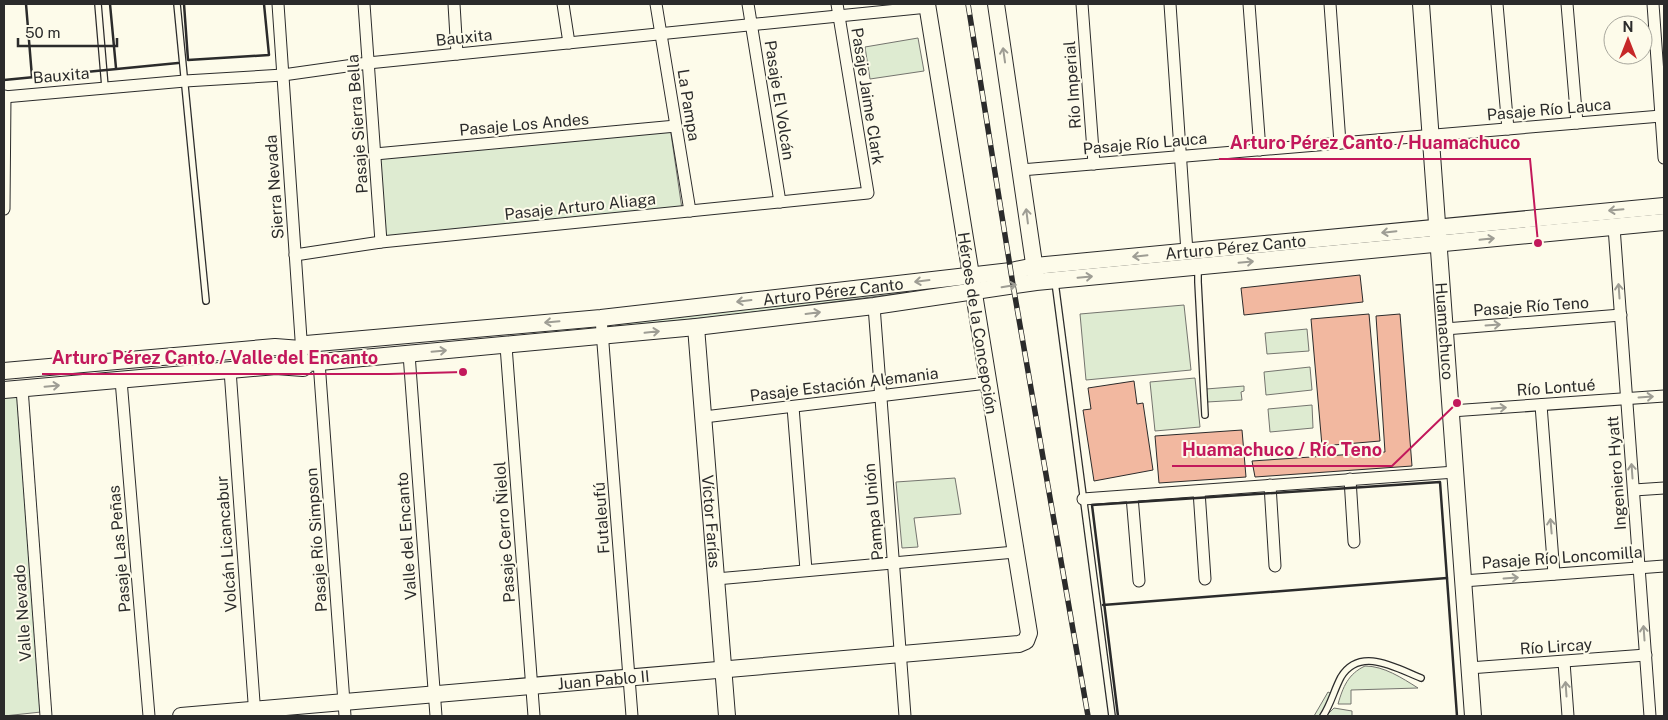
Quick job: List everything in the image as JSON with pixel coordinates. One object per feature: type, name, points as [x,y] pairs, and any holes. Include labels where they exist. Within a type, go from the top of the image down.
[{"type":"main road","points":[[996,4],[1036,274]]},
{"type":"main road","name":"Huamachuco","points":[[1421,4],[1472,716]]},
{"type":"main road","name":"Héroes de la Concepción","points":[[927,5],[1029,633],[1026,641]]},
{"type":"main road","name":"Arturo Pérez Canto","points":[[1054,272],[1198,266],[1664,206]]},
{"type":"main road","name":"Arturo Pérez Canto","points":[[4,390],[276,366],[302,368],[308,363],[696,327],[973,292],[1036,274],[1188,252],[1664,222]]},
{"type":"main road","name":"Arturo Pérez Canto","points":[[4,371],[276,347],[301,349],[306,344],[601,318],[971,275],[1011,271],[1036,274]]},
{"type":"main road","name":"Víctor Farías","points":[[696,327],[727,716]]},
{"type":"main road","name":"Juan Pablo II","points":[[180,716],[345,709],[434,694],[1019,644],[1026,641]]},
{"type":"street","name":"Sierra Nevada","points":[[278,4],[302,368]]},
{"type":"street","name":"Pasaje Sierra Bella","points":[[364,4],[381,242]]},
{"type":"street","points":[[454,4],[457,54]]},
{"type":"street","points":[[563,4],[569,43]]},
{"type":"street","name":"La Pampa","points":[[656,4],[690,211]]},
{"type":"street","name":"Pasaje El Volcán","points":[[748,4],[780,202]]},
{"type":"street","name":"Pasaje Jaime Clark","points":[[837,4],[868,193]]},
{"type":"street","name":"Río Imperial","points":[[1082,4],[1094,164]]},
{"type":"street","points":[[1170,4],[1188,252]]},
{"type":"street","points":[[1249,4],[1260,150]]},
{"type":"street","points":[[1330,4],[1340,143]]},
{"type":"street","points":[[1497,4],[1508,129]]},
{"type":"street","points":[[1567,4],[1577,123]]},
{"type":"street","points":[[1653,4],[1662,81],[1661,116],[1664,158]]},
{"type":"street","name":"Bauxita","points":[[5,97],[105,87],[283,75],[368,63],[839,16],[927,5]]},
{"type":"street","points":[[4,209],[5,97]]},
{"type":"street","name":"Pasaje Río Lauca","points":[[1021,170],[1661,116]]},
{"type":"street","name":"Pasaje Los Andes","points":[[375,154],[676,126]]},
{"type":"street","name":"Pasaje Arturo Aliaga","points":[[295,255],[381,242],[868,193]]},
{"type":"street","name":"Ingeniero Hyatt","points":[[1614,226],[1650,716]]},
{"type":"street","name":"Pampa Unión","points":[[874,306],[905,716]]},
{"type":"street","name":"Pasaje Río Teno","points":[[1445,329],[1620,315]]},
{"type":"street","name":"Futaleufú","points":[[601,318],[632,716]]},
{"type":"street","name":"Pasaje Cerro Ñielol","points":[[506,346],[534,716]]},
{"type":"street","name":"Valle del Encanto","points":[[409,354],[436,716]]},
{"type":"street","name":"Pasaje Río Simpson","points":[[319,362],[345,709]]},
{"type":"street","name":"Volcán Licancabur","points":[[230,370],[255,713]]},
{"type":"street","name":"Pasaje Las Peñas","points":[[121,380],[149,716]]},
{"type":"street","name":"Pasaje Estación Alemania","points":[[704,417],[987,383]]},
{"type":"street","name":"Valle Nevado","points":[[22,388],[46,716]]},
{"type":"street","name":"Río Lontué","points":[[1451,411],[1664,396]]},
{"type":"street","points":[[1541,405],[1554,574]]},
{"type":"street","points":[[793,406],[806,570]]},
{"type":"street","points":[[1083,499],[1455,472]]},
{"type":"street","points":[[1350,479],[1354,542]]},
{"type":"street","points":[[1270,486],[1275,566]]},
{"type":"street","points":[[1634,490],[1664,488]]},
{"type":"street","points":[[1199,491],[1204,579]]},
{"type":"street","points":[[1132,496],[1139,581]]},
{"type":"street","points":[[716,578],[1015,552]]},
{"type":"street","name":"Pasaje Río Loncomilla","points":[[1463,581],[1664,566]]},
{"type":"street","name":"Río Lircay","points":[[1469,668],[1646,656]]},
{"type":"street","points":[[1564,662],[1568,716]]},
{"type":"lane","points":[[98,4],[105,87]]},
{"type":"lane","points":[[177,4],[206,301]]},
{"type":"lane","points":[[1198,266],[1205,415]]},
{"type":"lane","points":[[1054,272],[1112,716]]},
{"type":"lane","points":[[1323,716],[1340,679],[1348,667],[1356,663],[1364,660],[1375,662],[1421,678]]},
{"type":"green space","points":[[918,38],[924,71],[870,79],[865,47]]},
{"type":"green space","points":[[670,127],[682,209],[384,237],[379,156]]},
{"type":"green space","points":[[916,287],[907,292],[723,316],[622,326],[615,325],[614,322]]},
{"type":"green space","points":[[1184,305],[1191,370],[1086,380],[1080,314]]},
{"type":"green space","points":[[1307,329],[1309,351],[1267,354],[1265,333]]},
{"type":"green space","points":[[1310,367],[1312,390],[1266,395],[1264,372]]},
{"type":"green space","points":[[1195,378],[1200,427],[1155,431],[1150,382]]},
{"type":"green space","points":[[1244,386],[1244,391],[1241,392],[1242,400],[1207,402],[1206,389]]},
{"type":"green space","points":[[19,394],[41,712],[4,716],[4,395]]},
{"type":"green space","points":[[1312,405],[1313,428],[1270,432],[1268,409]]},
{"type":"green space","points":[[955,478],[961,514],[914,518],[918,547],[902,548],[896,482]]},
{"type":"green space","points":[[1365,666],[1386,670],[1418,688],[1351,690],[1351,704],[1338,704],[1350,677]]},
{"type":"green space","points":[[1328,692],[1332,694],[1321,716],[1314,716]]},
{"type":"green space","points":[[1334,708],[1352,711],[1352,716],[1326,716]]},
{"type":"building","points":[[1360,275],[1363,302],[1244,315],[1241,288]]},
{"type":"building","points":[[1369,314],[1380,441],[1322,446],[1311,319]]},
{"type":"building","points":[[1400,314],[1412,466],[1255,477],[1252,461],[1385,452],[1376,316]]},
{"type":"building","points":[[1134,381],[1137,404],[1143,403],[1153,470],[1094,481],[1083,410],[1091,409],[1088,388]]},
{"type":"building","points":[[1242,430],[1246,477],[1159,483],[1155,436]]},
{"type":"railway","points":[[968,4],[1013,285],[1088,716]]},
{"type":"wall","points":[[26,4],[32,77]]},
{"type":"wall","points":[[110,4],[116,68]]},
{"type":"wall","points":[[184,4],[188,60],[269,55],[264,4]]},
{"type":"wall","points":[[4,80],[178,63]]},
{"type":"wall","points":[[1118,716],[1092,505],[1440,482],[1457,716]]},
{"type":"wall","points":[[1103,605],[1447,578]]},
{"type":"place","name":"Arturo Pérez Canto / Huamachuco","points":[[1538,243]]},
{"type":"place","name":"Arturo Pérez Canto / Valle del Encanto","points":[[463,372]]},
{"type":"place","name":"Huamachuco / Río Teno","points":[[1457,403]]}]
